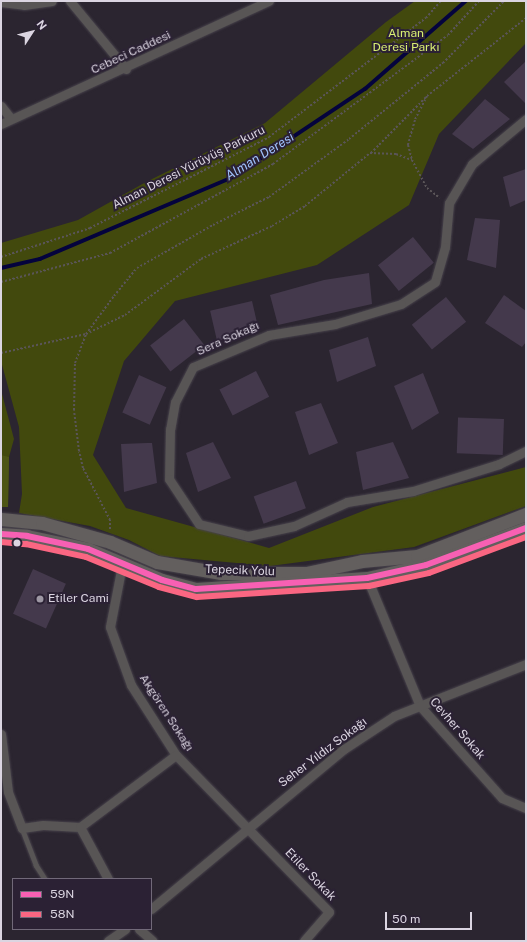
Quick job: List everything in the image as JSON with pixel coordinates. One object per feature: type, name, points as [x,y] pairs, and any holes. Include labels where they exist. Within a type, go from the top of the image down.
[{"type":"main road","name":"Tepecik Yolu","points":[[1,519],[42,522],[110,542],[157,562],[221,572],[306,573],[362,562],[417,556],[526,514]]},
{"type":"main road","name":"Tepecik Yolu","points":[[1,534],[27,536],[88,549],[122,565],[196,589],[367,578],[426,565],[526,528]]},
{"type":"main road","points":[[122,565],[126,549]]},
{"type":"main road","points":[[362,562],[367,578]]},
{"type":"street","points":[[1,2],[24,5],[52,1]]},
{"type":"street","points":[[70,1],[126,69]]},
{"type":"street","name":"Cebeci Caddesi","points":[[1,124],[126,69],[269,1]]},
{"type":"street","points":[[1,106],[11,119]]},
{"type":"street","name":"Sera Sokağı","points":[[526,119],[472,164],[449,203],[445,247],[435,282],[401,304],[335,324],[269,334],[194,367],[176,402],[170,429],[169,479],[199,524],[248,536],[294,526],[347,502],[413,491],[499,464],[526,451]]},
{"type":"street","name":"Akgören Sokağı","points":[[122,565],[110,627],[131,685],[176,755],[246,828]]},
{"type":"street","name":"Cevher Sokak","points":[[367,578],[420,706],[502,798],[526,808]]},
{"type":"street","name":"Seher Yıldız Sokağı","points":[[152,908],[246,828],[344,749],[394,716],[526,664]]},
{"type":"street","points":[[1,734],[8,792],[22,828],[43,825],[80,827],[176,755]]},
{"type":"street","points":[[80,827],[107,878]]},
{"type":"street","name":"Etiler Sokak","points":[[246,828],[329,912],[304,941]]},
{"type":"street","points":[[108,941],[124,930]]},
{"type":"street","points":[[140,930],[153,941]]},
{"type":"lane","points":[[22,828],[36,866],[44,878]]},
{"type":"path","name":"Alman Deresi Yürüyüş Parkuru","points":[[1,257],[90,228],[269,138],[426,18],[441,1]]},
{"type":"path","points":[[1,282],[110,253],[272,164],[448,35],[479,1]]},
{"type":"path","points":[[110,542],[110,520],[83,468],[79,451],[74,410],[75,363],[86,334],[137,268],[276,193],[349,139],[443,63],[504,1]]},
{"type":"path","points":[[1,353],[86,334],[125,315],[201,260],[272,226],[305,206],[370,153],[427,96],[526,18]]},
{"type":"path","points":[[427,96],[415,120],[408,144],[412,160],[427,188],[449,203]]},
{"type":"path","points":[[370,153],[396,154],[412,160]]},
{"type":"green space","name":"Alman Deresi Parkı","points":[[415,1],[526,1],[526,43],[439,134],[409,205],[317,265],[175,301],[124,361],[93,455],[126,508],[269,548],[373,507],[526,467],[526,506],[414,547],[270,566],[160,556],[129,540],[90,526],[19,513],[22,494],[19,427],[1,361],[1,243],[78,220],[146,182],[265,123],[386,22]]},
{"type":"green space","points":[[1,390],[14,439],[9,457],[8,507],[1,507]]},
{"type":"green space","points":[[1,455],[9,457],[8,507],[1,507]]},
{"type":"building","points":[[526,61],[526,104],[504,82]]},
{"type":"building","points":[[485,99],[510,119],[473,149],[452,134]]},
{"type":"building","points":[[526,169],[526,200],[510,207],[503,177]]},
{"type":"building","points":[[475,218],[500,220],[496,268],[467,260]]},
{"type":"building","points":[[413,237],[434,263],[399,291],[378,265]]},
{"type":"building","points":[[369,273],[372,304],[278,325],[270,295],[324,280]]},
{"type":"building","points":[[504,295],[526,311],[526,342],[522,347],[485,323]]},
{"type":"building","points":[[446,297],[466,322],[432,350],[412,325]]},
{"type":"building","points":[[252,301],[259,331],[217,341],[210,311]]},
{"type":"building","points":[[184,319],[204,345],[170,371],[150,345]]},
{"type":"building","points":[[368,337],[376,366],[337,382],[329,350]]},
{"type":"building","points":[[256,371],[269,397],[233,415],[219,390]]},
{"type":"building","points":[[423,373],[439,413],[412,430],[394,386]]},
{"type":"building","points":[[139,375],[166,387],[150,425],[122,412]]},
{"type":"building","points":[[321,403],[338,443],[309,455],[295,412]]},
{"type":"building","points":[[458,417],[504,419],[503,455],[457,453]]},
{"type":"building","points":[[213,442],[231,478],[198,492],[186,453]]},
{"type":"building","points":[[393,442],[409,478],[363,490],[356,452]]},
{"type":"building","points":[[152,443],[157,483],[124,492],[121,444]]},
{"type":"building","points":[[296,481],[306,508],[264,524],[254,496]]},
{"type":"building","name":"Etiler Cami","points":[[33,569],[66,584],[46,628],[13,614]]},
{"type":"waterway","name":"Alman Deresi","points":[[1,268],[40,259],[233,177],[365,89],[466,1]]},
{"type":"transit line","name":"59N","points":[[1,534],[27,536],[88,549],[162,580],[196,589],[367,578],[426,565],[526,528]]},
{"type":"transit line","name":"58N","points":[[1,542],[26,544],[86,557],[159,587],[197,597],[369,586],[429,573],[526,537]]},
{"type":"place","name":"Etiler Cami","points":[[40,599]]}]
